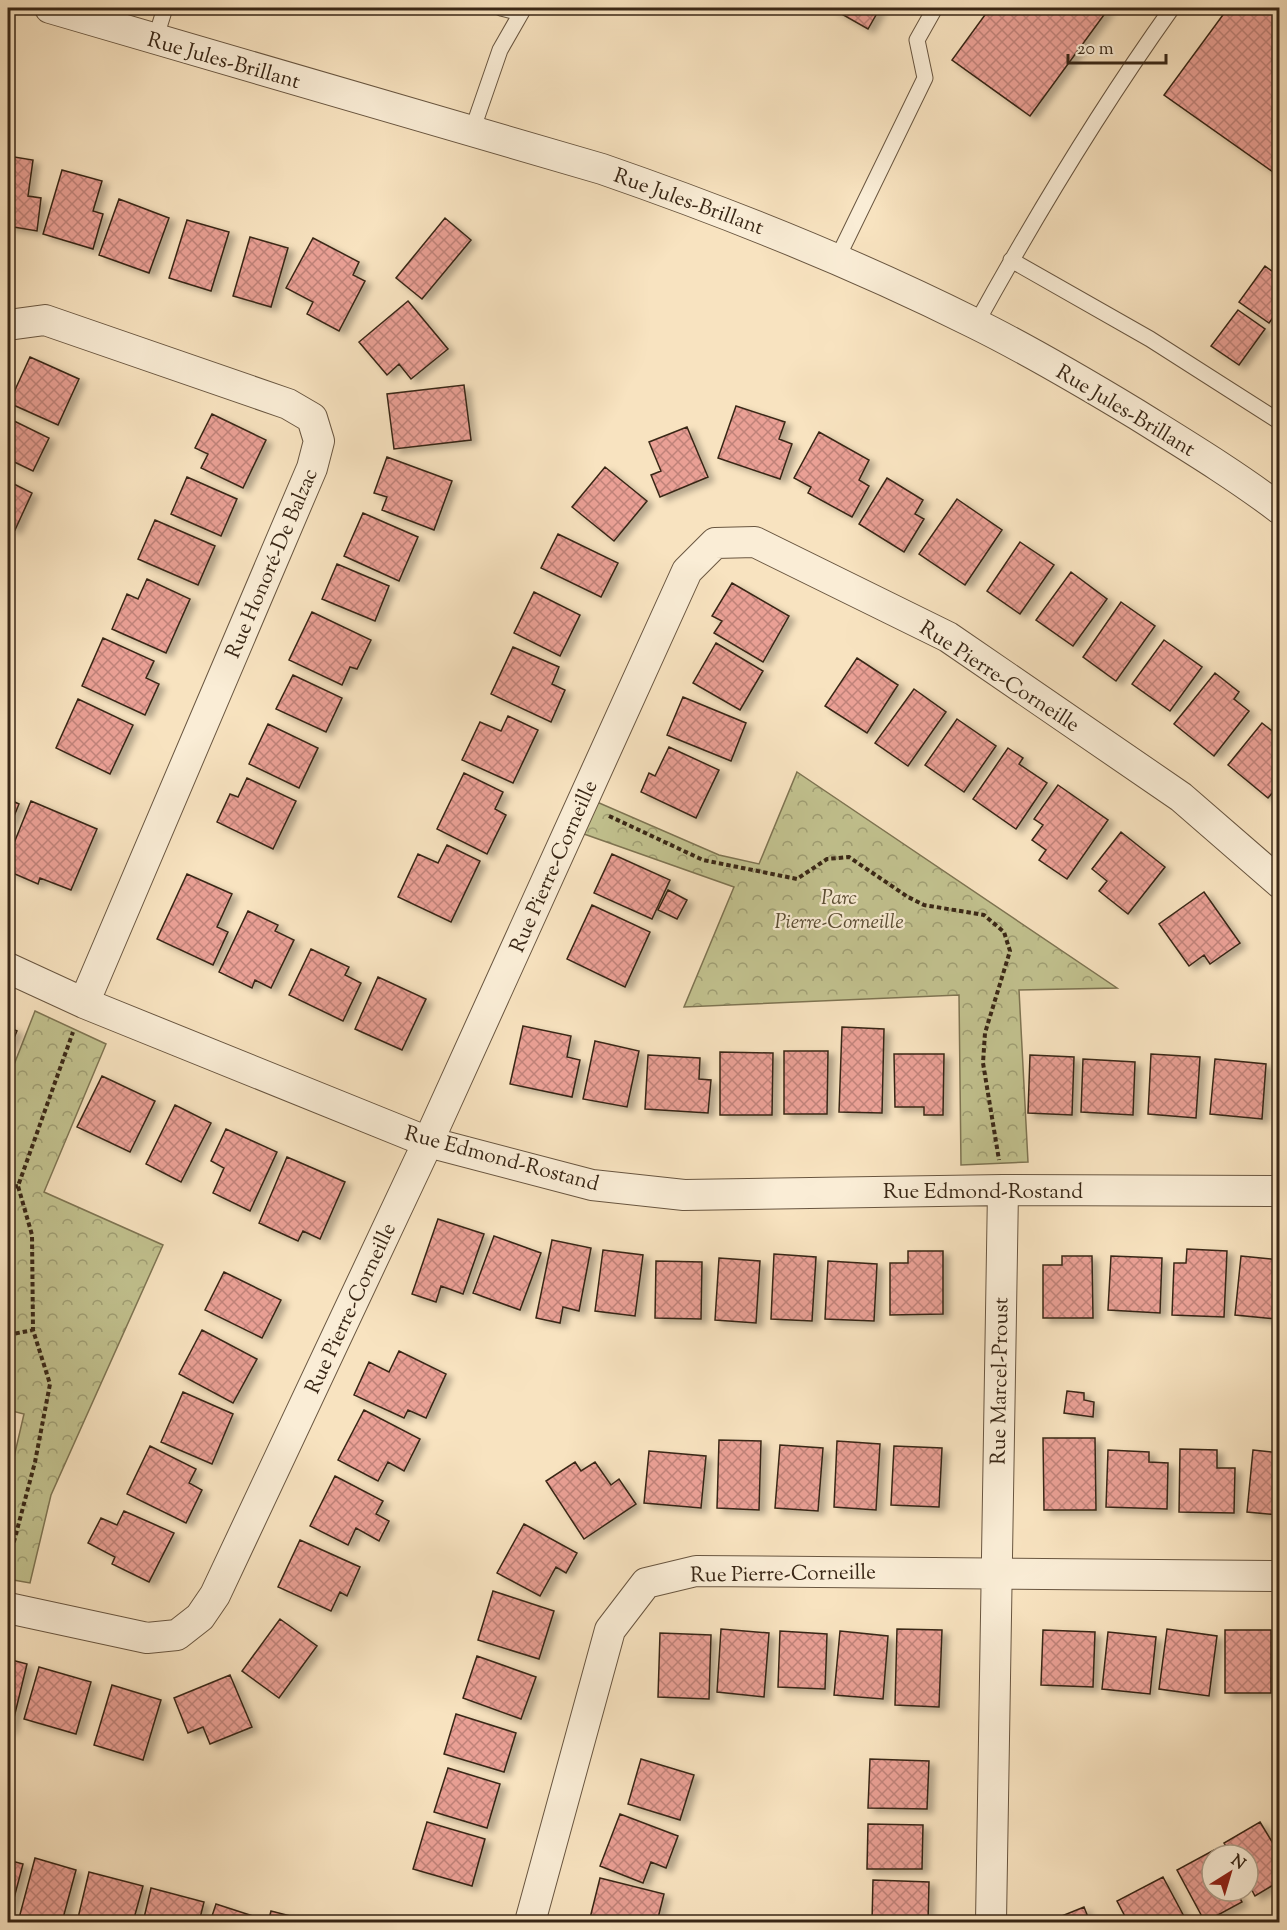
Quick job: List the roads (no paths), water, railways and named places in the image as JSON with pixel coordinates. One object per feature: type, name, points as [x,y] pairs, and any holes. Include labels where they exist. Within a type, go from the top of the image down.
[{"type":"street","name":"Rue Jules-Brillant","points":[[50,8],[101,15],[155,40],[602,170],[678,195],[762,227],[837,259],[976,324],[1110,399],[1211,461],[1280,509]]},
{"type":"street","name":"Rue Honoré-De Balzac","points":[[8,325],[45,320],[288,404],[312,418],[319,441],[312,468],[84,1003]]},
{"type":"street","name":"Rue Pierre-Corneille","points":[[8,1608],[147,1638],[177,1635],[200,1617],[215,1595],[428,1142],[687,571],[715,543],[755,542],[948,637],[1181,797],[1280,883]]},
{"type":"street","name":"Rue Edmond-Rostand","points":[[8,968],[84,1003],[428,1142],[592,1185],[684,1195],[1003,1190],[1280,1191]]},
{"type":"street","name":"Rue Marcel-Proust","points":[[991,1923],[1003,1190]]},
{"type":"street","name":"Rue Pierre-Corneille","points":[[530,1923],[610,1630],[646,1583],[696,1570],[996,1572]]},
{"type":"street","points":[[996,1572],[1280,1576]]},
{"type":"lane","points":[[155,40],[165,8]]},
{"type":"lane","points":[[472,131],[500,50],[523,10],[501,8]]},
{"type":"lane","points":[[837,259],[925,78],[917,40],[935,8]]},
{"type":"lane","points":[[976,324],[1011,260],[1123,76],[1172,8]]},
{"type":"lane","points":[[1011,260],[1150,339],[1280,422]]},
{"type":"park label","name":"Parc Pierre-Corneille","points":[[839,909]]}]
